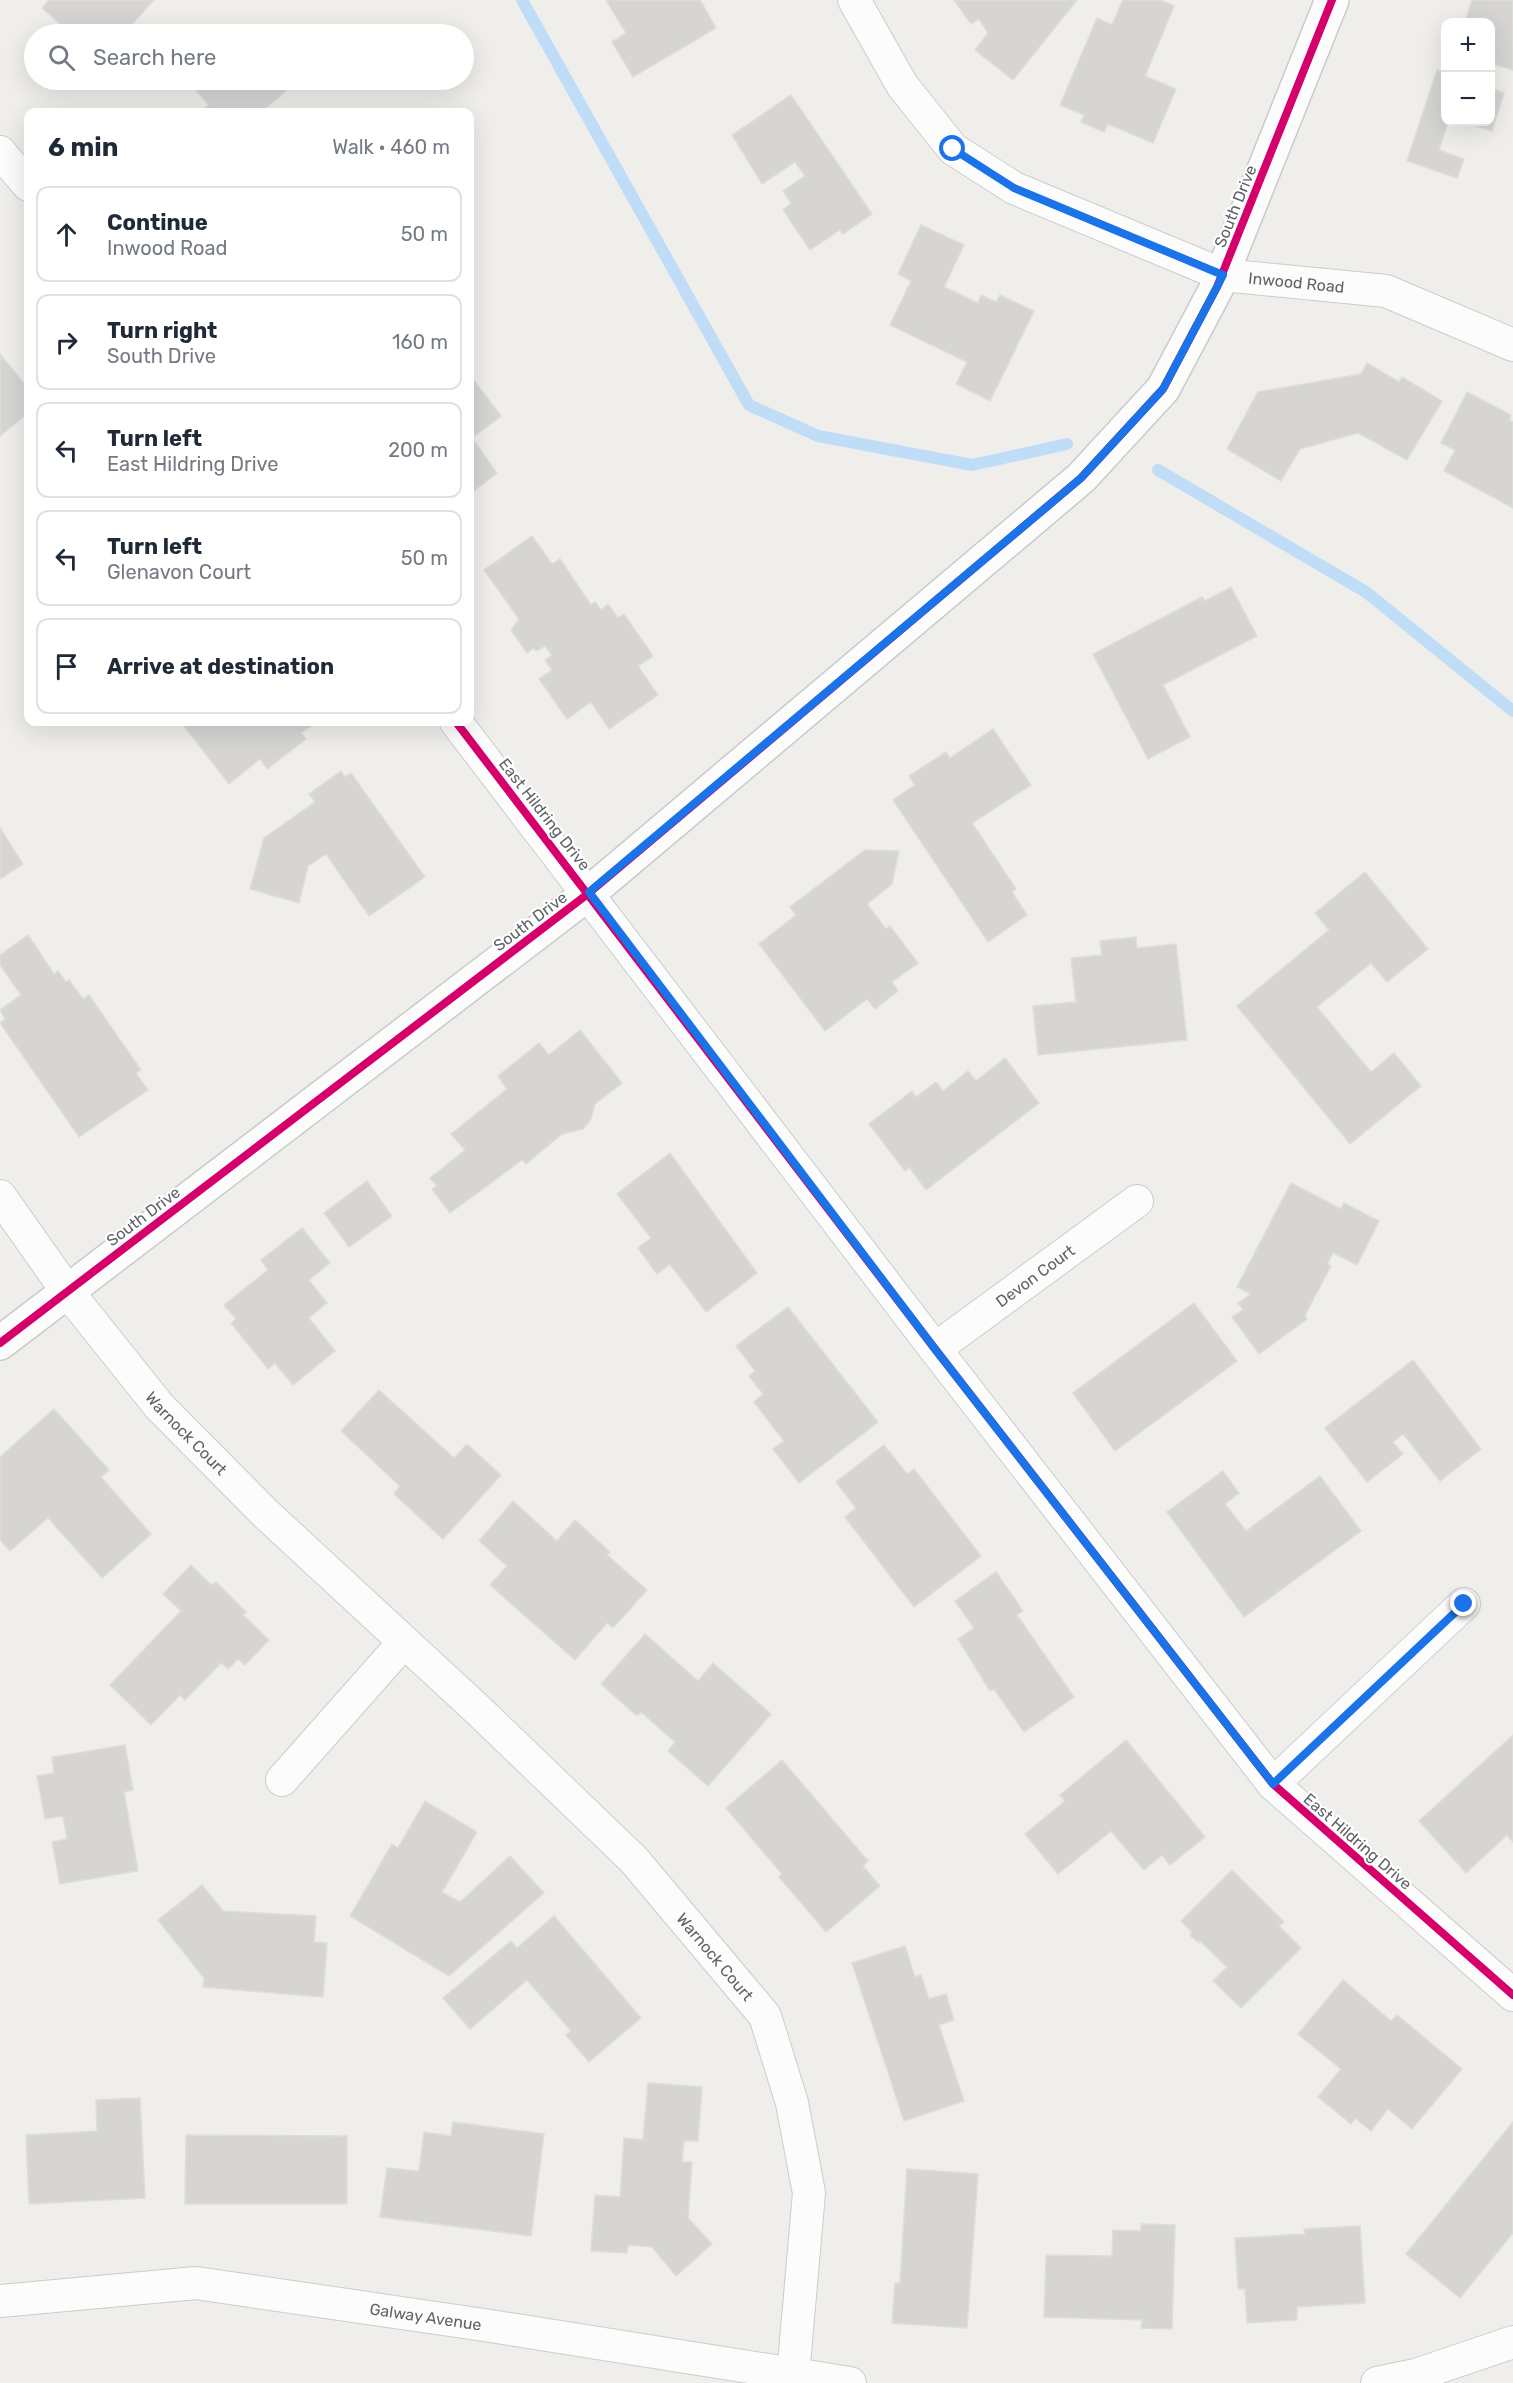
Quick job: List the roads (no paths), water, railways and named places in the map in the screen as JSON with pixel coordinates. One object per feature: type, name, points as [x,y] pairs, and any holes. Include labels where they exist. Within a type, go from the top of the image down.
[{"type":"street","name":"Inwood Road","points":[[854,0],[902,85],[953,149],[1014,188],[1223,275],[1386,291],[1513,345]]},
{"type":"street","name":"South Drive","points":[[0,1343],[589,892],[1081,478],[1163,389],[1223,275],[1332,0]]},
{"type":"street","points":[[0,152],[24,180]]},
{"type":"street","name":"East Hildring Drive","points":[[459,726],[589,892],[935,1349],[1273,1784],[1513,1995]]},
{"type":"street","name":"Warnock Court","points":[[0,1196],[67,1292],[159,1406],[266,1514],[634,1860],[765,2016],[792,2103],[809,2193],[793,2375]]},
{"type":"street","name":"Devon Court","points":[[935,1349],[1137,1201]]},
{"type":"street","points":[[1273,1784],[1464,1604]]},
{"type":"street","points":[[282,1780],[404,1642]]},
{"type":"street","name":"Galway Avenue","points":[[0,2301],[196,2283],[850,2383]]},
{"type":"street","points":[[1377,2383],[1416,2379],[1513,2342]]},
{"type":"waterway","points":[[522,0],[749,405],[818,436],[972,465],[1067,444]]},
{"type":"waterway","points":[[1158,470],[1366,592],[1513,711]]}]
